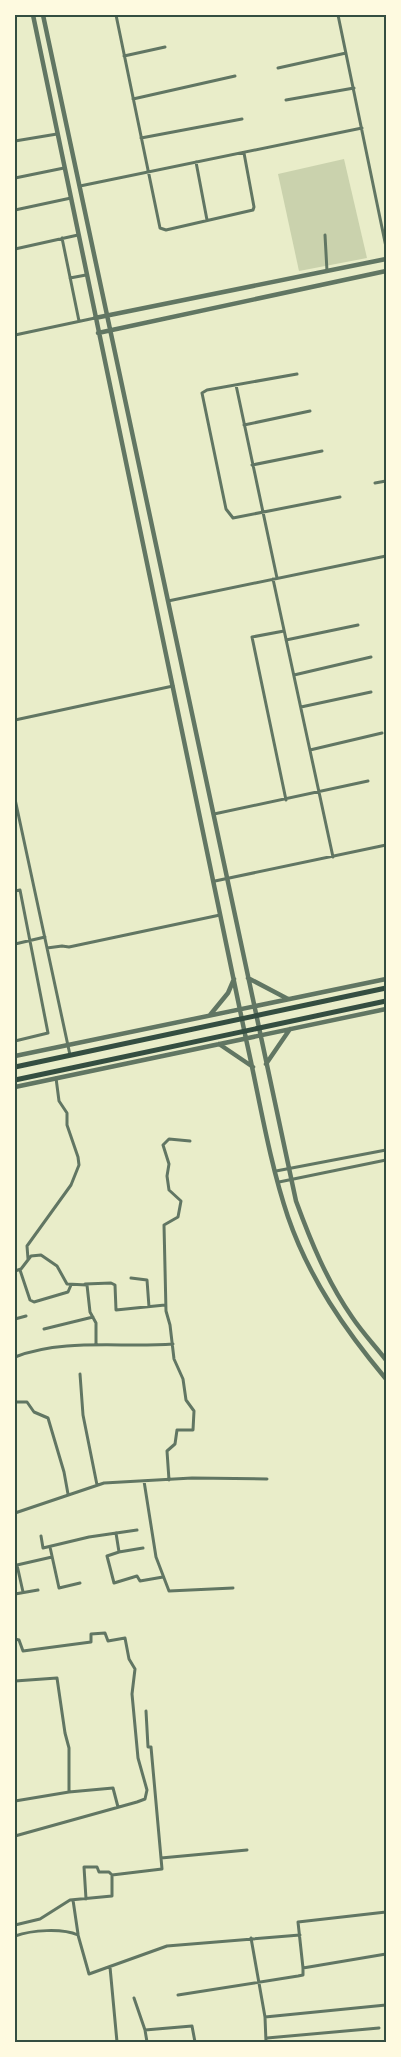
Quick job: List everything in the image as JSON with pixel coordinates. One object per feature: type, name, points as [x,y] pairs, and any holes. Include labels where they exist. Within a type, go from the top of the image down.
[{"type":"main road","points":[[15,1067],[386,988]]},
{"type":"main road","points":[[15,1080],[386,1001]]},
{"type":"street","points":[[33,15],[95,318],[222,914],[246,1039],[276,1171],[288,1216],[312,1272],[343,1326],[386,1379]]},
{"type":"street","points":[[43,15],[296,1201],[309,1236],[331,1283],[352,1318],[386,1360]]},
{"type":"street","points":[[116,15],[160,228],[166,230],[253,210],[244,153]]},
{"type":"street","points":[[338,15],[386,247]]},
{"type":"street","points":[[124,56],[165,48]]},
{"type":"street","points":[[278,68],[346,53]]},
{"type":"street","points":[[133,99],[236,76]]},
{"type":"street","points":[[286,100],[354,88]]},
{"type":"street","points":[[141,138],[242,119]]},
{"type":"street","points":[[80,186],[362,128]]},
{"type":"street","points":[[15,141],[57,134]]},
{"type":"street","points":[[196,162],[207,220]]},
{"type":"street","points":[[15,178],[64,168]]},
{"type":"street","points":[[15,210],[71,198]]},
{"type":"street","points":[[15,249],[78,235]]},
{"type":"street","points":[[325,235],[327,272]]},
{"type":"street","points":[[62,238],[79,321]]},
{"type":"street","points":[[15,335],[386,259]]},
{"type":"street","points":[[98,332],[386,270]]},
{"type":"street","points":[[70,278],[86,275]]},
{"type":"street","points":[[296,374],[207,390],[202,395],[229,515],[233,518],[340,497]]},
{"type":"street","points":[[236,386],[284,631],[333,857]]},
{"type":"street","points":[[244,425],[310,411]]},
{"type":"street","points":[[252,466],[322,451]]},
{"type":"street","points":[[375,483],[386,481]]},
{"type":"street","points":[[168,601],[386,556]]},
{"type":"street","points":[[286,640],[358,625]]},
{"type":"street","points":[[284,631],[252,637],[286,800]]},
{"type":"street","points":[[294,675],[371,657]]},
{"type":"street","points":[[15,720],[173,686]]},
{"type":"street","points":[[300,707],[371,692]]},
{"type":"street","points":[[310,750],[382,733]]},
{"type":"street","points":[[213,815],[368,781]]},
{"type":"street","points":[[15,799],[70,1055]]},
{"type":"street","points":[[15,832],[22,831]]},
{"type":"street","points":[[215,881],[386,845]]},
{"type":"street","points":[[15,891],[20,890],[48,1033],[15,1041]]},
{"type":"street","points":[[47,948],[69,947],[222,914]]},
{"type":"street","points":[[15,944],[45,937]]},
{"type":"street","points":[[208,1016],[228,992],[234,977]]},
{"type":"street","points":[[248,978],[277,995],[290,1000]]},
{"type":"street","points":[[15,1056],[386,979]]},
{"type":"street","points":[[15,1086],[386,1009]]},
{"type":"street","points":[[266,1064],[290,1029]]},
{"type":"street","points":[[219,1044],[253,1067]]},
{"type":"street","points":[[28,1259],[27,1246],[72,1185],[79,1165],[67,1125],[67,1113],[58,1098],[56,1078]]},
{"type":"street","points":[[170,1480],[167,1451],[175,1444],[177,1430],[191,1431],[194,1427],[194,1411],[185,1397],[184,1378],[174,1359],[166,1305],[164,1225],[178,1217],[181,1201],[169,1190],[167,1176],[169,1164],[163,1143],[174,1139],[190,1141]]},
{"type":"street","points":[[276,1171],[386,1150]]},
{"type":"street","points":[[279,1182],[386,1160]]},
{"type":"street","points":[[15,1271],[20,1270],[28,1259],[36,1254],[41,1255],[56,1266],[65,1281],[71,1285],[112,1283],[115,1285],[116,1310],[166,1305]]},
{"type":"street","points":[[20,1270],[30,1300],[34,1302],[68,1292],[71,1285]]},
{"type":"street","points":[[131,1278],[147,1280],[149,1307]]},
{"type":"street","points":[[84,1284],[89,1288],[92,1318],[96,1323],[96,1344]]},
{"type":"street","points":[[15,1319],[26,1316]]},
{"type":"street","points":[[44,1329],[92,1318]]},
{"type":"street","points":[[15,1357],[35,1349],[96,1344],[136,1346],[173,1344]]},
{"type":"street","points":[[80,1374],[83,1415],[97,1485]]},
{"type":"street","points":[[15,1402],[27,1402],[34,1412],[48,1418],[64,1472],[68,1494]]},
{"type":"street","points":[[15,1513],[97,1485],[170,1480],[267,1479]]},
{"type":"street","points":[[144,1481],[156,1557],[169,1591],[234,1588]]},
{"type":"street","points":[[41,1536],[43,1548],[89,1537],[137,1530]]},
{"type":"street","points":[[116,1533],[119,1552]]},
{"type":"street","points":[[50,1547],[59,1588],[80,1583]]},
{"type":"street","points":[[143,1548],[107,1556],[114,1583],[137,1576],[140,1581],[163,1577]]},
{"type":"street","points":[[23,1592],[17,1565],[52,1557]]},
{"type":"street","points":[[15,1594],[38,1590]]},
{"type":"street","points":[[15,1639],[19,1640],[23,1651],[91,1642],[91,1634],[105,1633],[108,1641],[125,1638],[130,1659],[135,1669],[132,1694],[138,1758],[147,1795]]},
{"type":"street","points":[[15,1681],[56,1678],[65,1733],[70,1748],[69,1792]]},
{"type":"street","points":[[86,1898],[84,1867],[97,1867],[99,1872],[109,1872],[112,1875],[162,1869],[156,1792],[151,1747],[148,1747],[146,1711]]},
{"type":"street","points":[[15,1801],[69,1792],[114,1788],[118,1807]]},
{"type":"street","points":[[15,1836],[137,1802],[147,1795],[156,1792]]},
{"type":"street","points":[[161,1858],[247,1850]]},
{"type":"street","points":[[15,1925],[40,1919],[73,1900],[112,1896],[112,1875]]},
{"type":"street","points":[[73,1900],[78,1935],[89,1974],[167,1946],[300,1935]]},
{"type":"street","points":[[178,1995],[303,1975],[298,1922],[386,1912]]},
{"type":"street","points":[[15,1936],[24,1933],[66,1932],[78,1935]]},
{"type":"street","points":[[252,1938],[265,2017],[266,2040],[379,2028]]},
{"type":"street","points":[[303,1968],[386,1954]]},
{"type":"street","points":[[110,1967],[117,2042]]},
{"type":"street","points":[[134,1998],[147,2042]]},
{"type":"street","points":[[265,2017],[386,2005]]},
{"type":"street","points":[[145,2030],[192,2026],[196,2042]]},
{"type":"green space","points":[[344,159],[367,258],[299,271],[278,174]]}]
